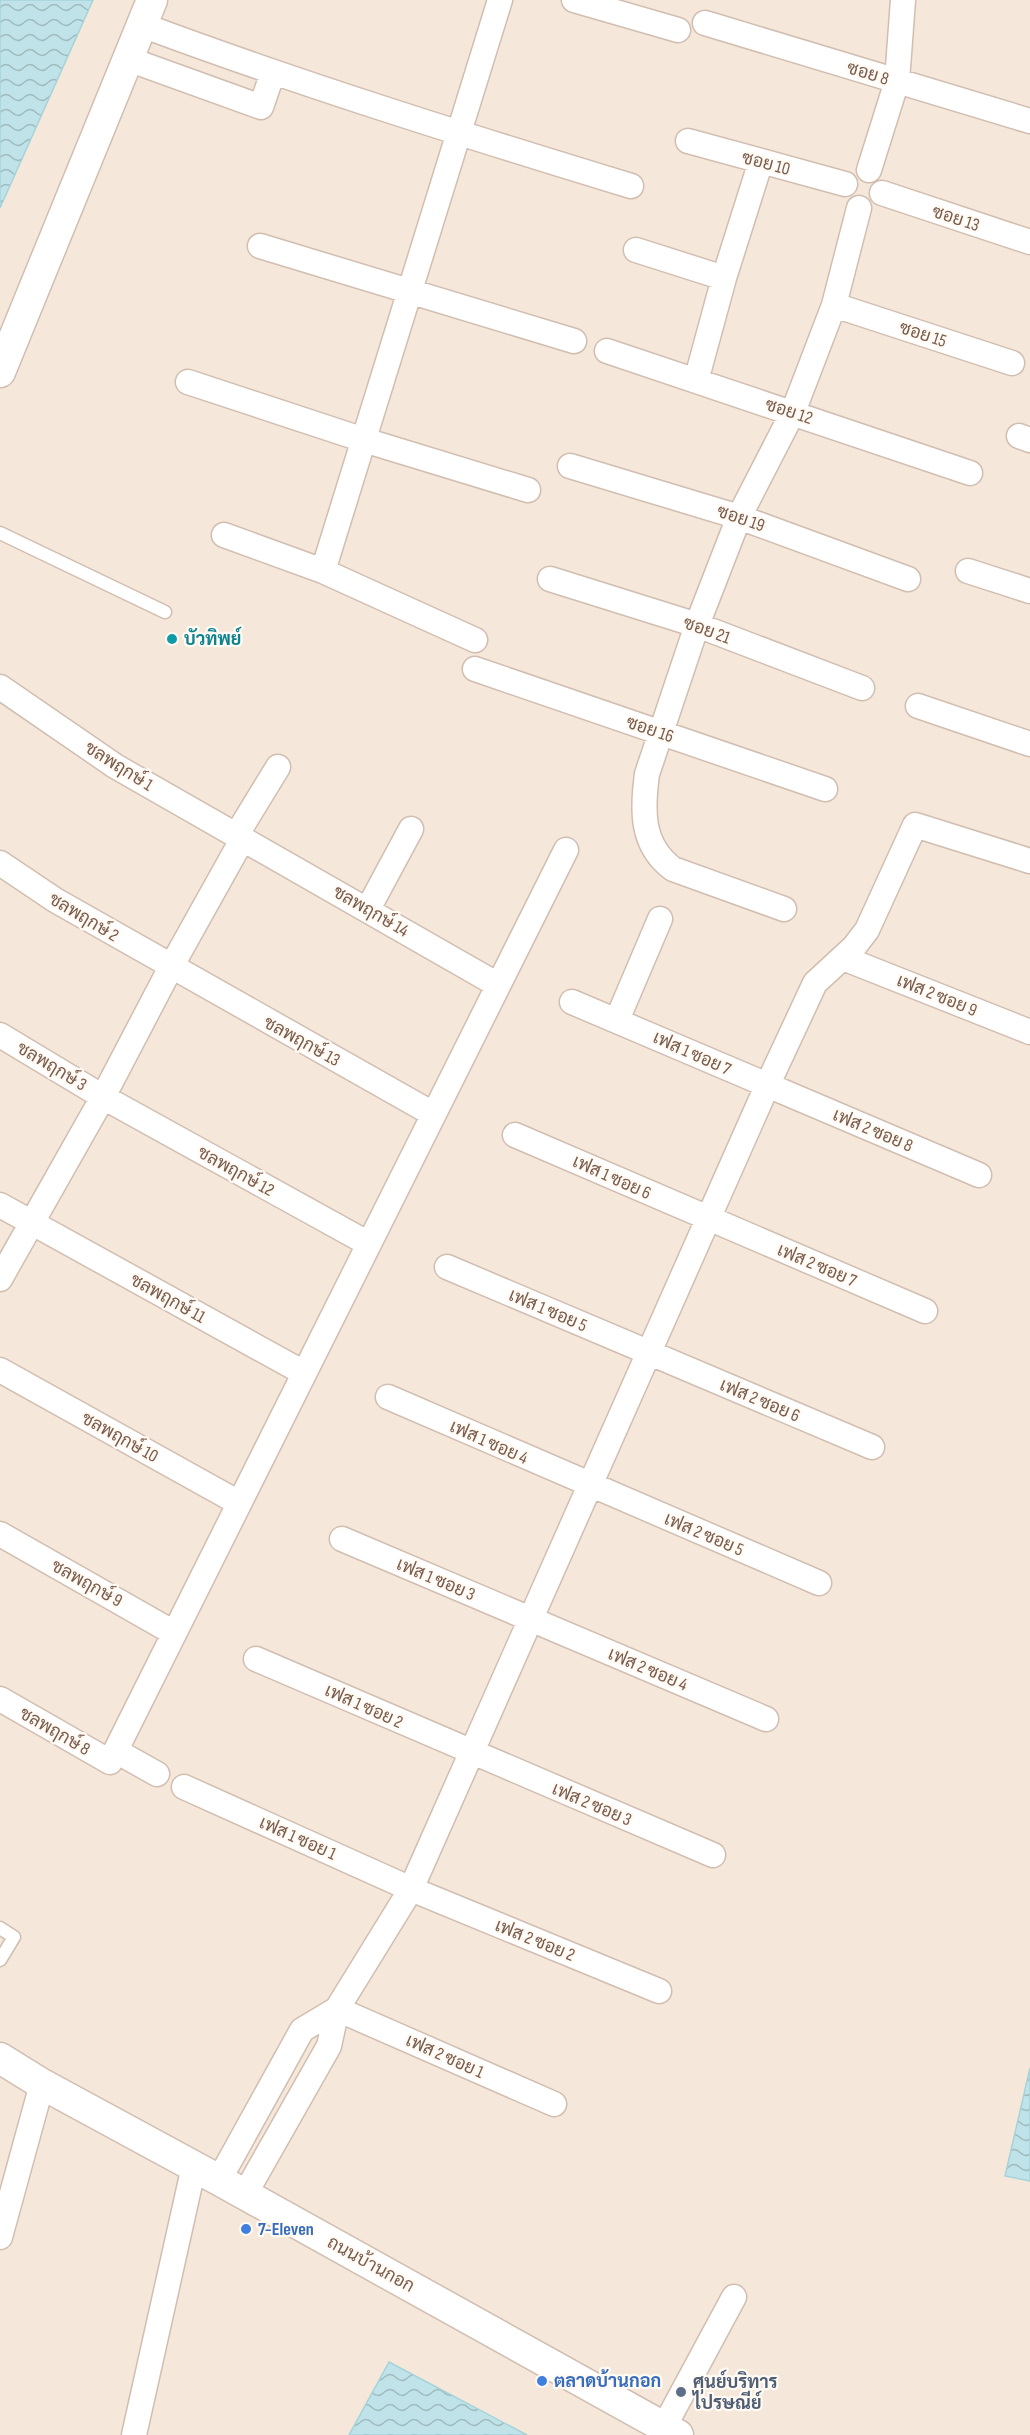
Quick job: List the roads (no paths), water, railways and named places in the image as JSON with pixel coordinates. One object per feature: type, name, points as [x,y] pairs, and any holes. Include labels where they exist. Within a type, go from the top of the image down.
[{"type":"street","points":[[323,572],[500,0]]},
{"type":"street","points":[[574,0],[678,30]]},
{"type":"street","points":[[868,170],[897,81],[903,0]]},
{"type":"street","points":[[0,372],[147,12],[273,72],[459,134],[631,186]]},
{"type":"street","name":"ซอย 8","points":[[705,23],[1030,121]]},
{"type":"street","points":[[128,59],[261,107],[273,72]]},
{"type":"street","name":"ซอย 10","points":[[688,141],[845,184]]},
{"type":"street","points":[[696,381],[724,278],[761,161]]},
{"type":"street","points":[[868,170],[880,179],[882,194],[873,206],[858,208],[847,198],[845,184],[854,172],[868,170]]},
{"type":"street","name":"ซอย 13","points":[[882,194],[1030,242]]},
{"type":"street","points":[[784,909],[673,869],[661,860],[653,846],[644,816],[647,774],[697,625],[739,517],[794,412],[834,305],[858,208]]},
{"type":"street","points":[[260,246],[574,341]]},
{"type":"street","points":[[636,250],[724,278]]},
{"type":"street","name":"ซอย 15","points":[[834,305],[1012,363]]},
{"type":"street","name":"ซอย 12","points":[[607,351],[970,473]]},
{"type":"street","points":[[188,382],[364,440],[528,490]]},
{"type":"street","name":"ซอย 19","points":[[570,466],[739,517],[908,579]]},
{"type":"street","points":[[224,535],[323,572],[475,640]]},
{"type":"street","points":[[968,571],[1030,591]]},
{"type":"street","name":"ซอย 21","points":[[550,579],[697,625],[862,688]]},
{"type":"street","name":"ซอย 16","points":[[475,669],[825,789]]},
{"type":"street","name":"ชลพฤกษ์ 1","points":[[0,687],[115,766],[240,836]]},
{"type":"street","points":[[918,706],[1030,744]]},
{"type":"street","points":[[0,1279],[103,1097],[278,767]]},
{"type":"street","points":[[134,2435],[220,2180],[329,2046],[337,2009],[411,1889],[708,1218],[815,983],[860,941],[872,922],[915,825],[1030,861]]},
{"type":"street","points":[[368,909],[411,829]]},
{"type":"street","name":"ชลพฤกษ์ 14","points":[[240,836],[498,985]]},
{"type":"street","points":[[113,1756],[566,849]]},
{"type":"street","name":"ชลพฤกษ์ 2","points":[[0,863],[55,900],[171,967]]},
{"type":"street","points":[[617,1020],[660,919]]},
{"type":"street","name":"เฟส 2 ซอย 9","points":[[843,957],[1030,1032]]},
{"type":"street","name":"ชลพฤกษ์ 13","points":[[171,967],[434,1114]]},
{"type":"street","name":"เฟส 1 ซอย 7","points":[[572,1002],[767,1086]]},
{"type":"street","name":"ชลพฤกษ์ 3","points":[[0,1035],[103,1097]]},
{"type":"street","name":"เฟส 2 ซอย 8","points":[[767,1086],[979,1175]]},
{"type":"street","name":"ชลพฤกษ์ 12","points":[[103,1097],[369,1244]]},
{"type":"street","name":"เฟส 1 ซอย 6","points":[[515,1135],[708,1218]]},
{"type":"street","name":"ชลพฤกษ์ 11","points":[[0,1205],[304,1373]]},
{"type":"street","name":"เฟส 2 ซอย 7","points":[[708,1218],[925,1311]]},
{"type":"street","name":"เฟส 1 ซอย 5","points":[[447,1268],[649,1352]]},
{"type":"street","name":"เฟส 2 ซอย 6","points":[[649,1352],[872,1447]]},
{"type":"street","name":"ชลพฤกษ์ 10","points":[[0,1370],[239,1503]]},
{"type":"street","name":"เฟส 1 ซอย 4","points":[[388,1397],[590,1486]]},
{"type":"street","name":"เฟส 2 ซอย 5","points":[[590,1486],[819,1583]]},
{"type":"street","name":"ชลพฤกษ์ 9","points":[[0,1534],[174,1633]]},
{"type":"street","name":"เฟส 1 ซอย 3","points":[[342,1539],[531,1619]]},
{"type":"street","name":"เฟส 2 ซอย 4","points":[[531,1619],[766,1719]]},
{"type":"street","name":"เฟส 1 ซอย 2","points":[[256,1659],[471,1753]]},
{"type":"street","name":"ชลพฤกษ์ 8","points":[[0,1700],[113,1756],[157,1774]]},
{"type":"street","name":"เฟส 2 ซอย 3","points":[[471,1753],[712,1855]]},
{"type":"street","name":"เฟส 1 ซอย 1","points":[[184,1787],[411,1889]]},
{"type":"street","name":"เฟส 2 ซอย 2","points":[[411,1889],[659,1991]]},
{"type":"street","name":"เฟส 2 ซอย 1","points":[[337,2009],[554,2104]]},
{"type":"street","name":"ถนนบ้านกอก","points":[[0,2058],[42,2084],[220,2180],[671,2431]]},
{"type":"street","points":[[0,2237],[42,2084]]},
{"type":"street","points":[[671,2431],[734,2297]]},
{"type":"lane","points":[[0,533],[165,612]]},
{"type":"lane","points":[[0,1928],[14,1937],[0,1960]]},
{"type":"water","points":[[0,0],[93,0],[0,208]]},
{"type":"water","points":[[1030,2068],[1030,2181],[1005,2176]]},
{"type":"water","points":[[389,2362],[527,2435],[349,2435]]},
{"type":"place","name":"บัวทิพย์","points":[[172,639]]},
{"type":"place","name":"7-Eleven","points":[[246,2229]]},
{"type":"place","name":"ตลาดบ้านกอก","points":[[542,2381]]},
{"type":"place","name":"ศูนย์บริทาร ไปรษณีย์","points":[[681,2392]]}]
